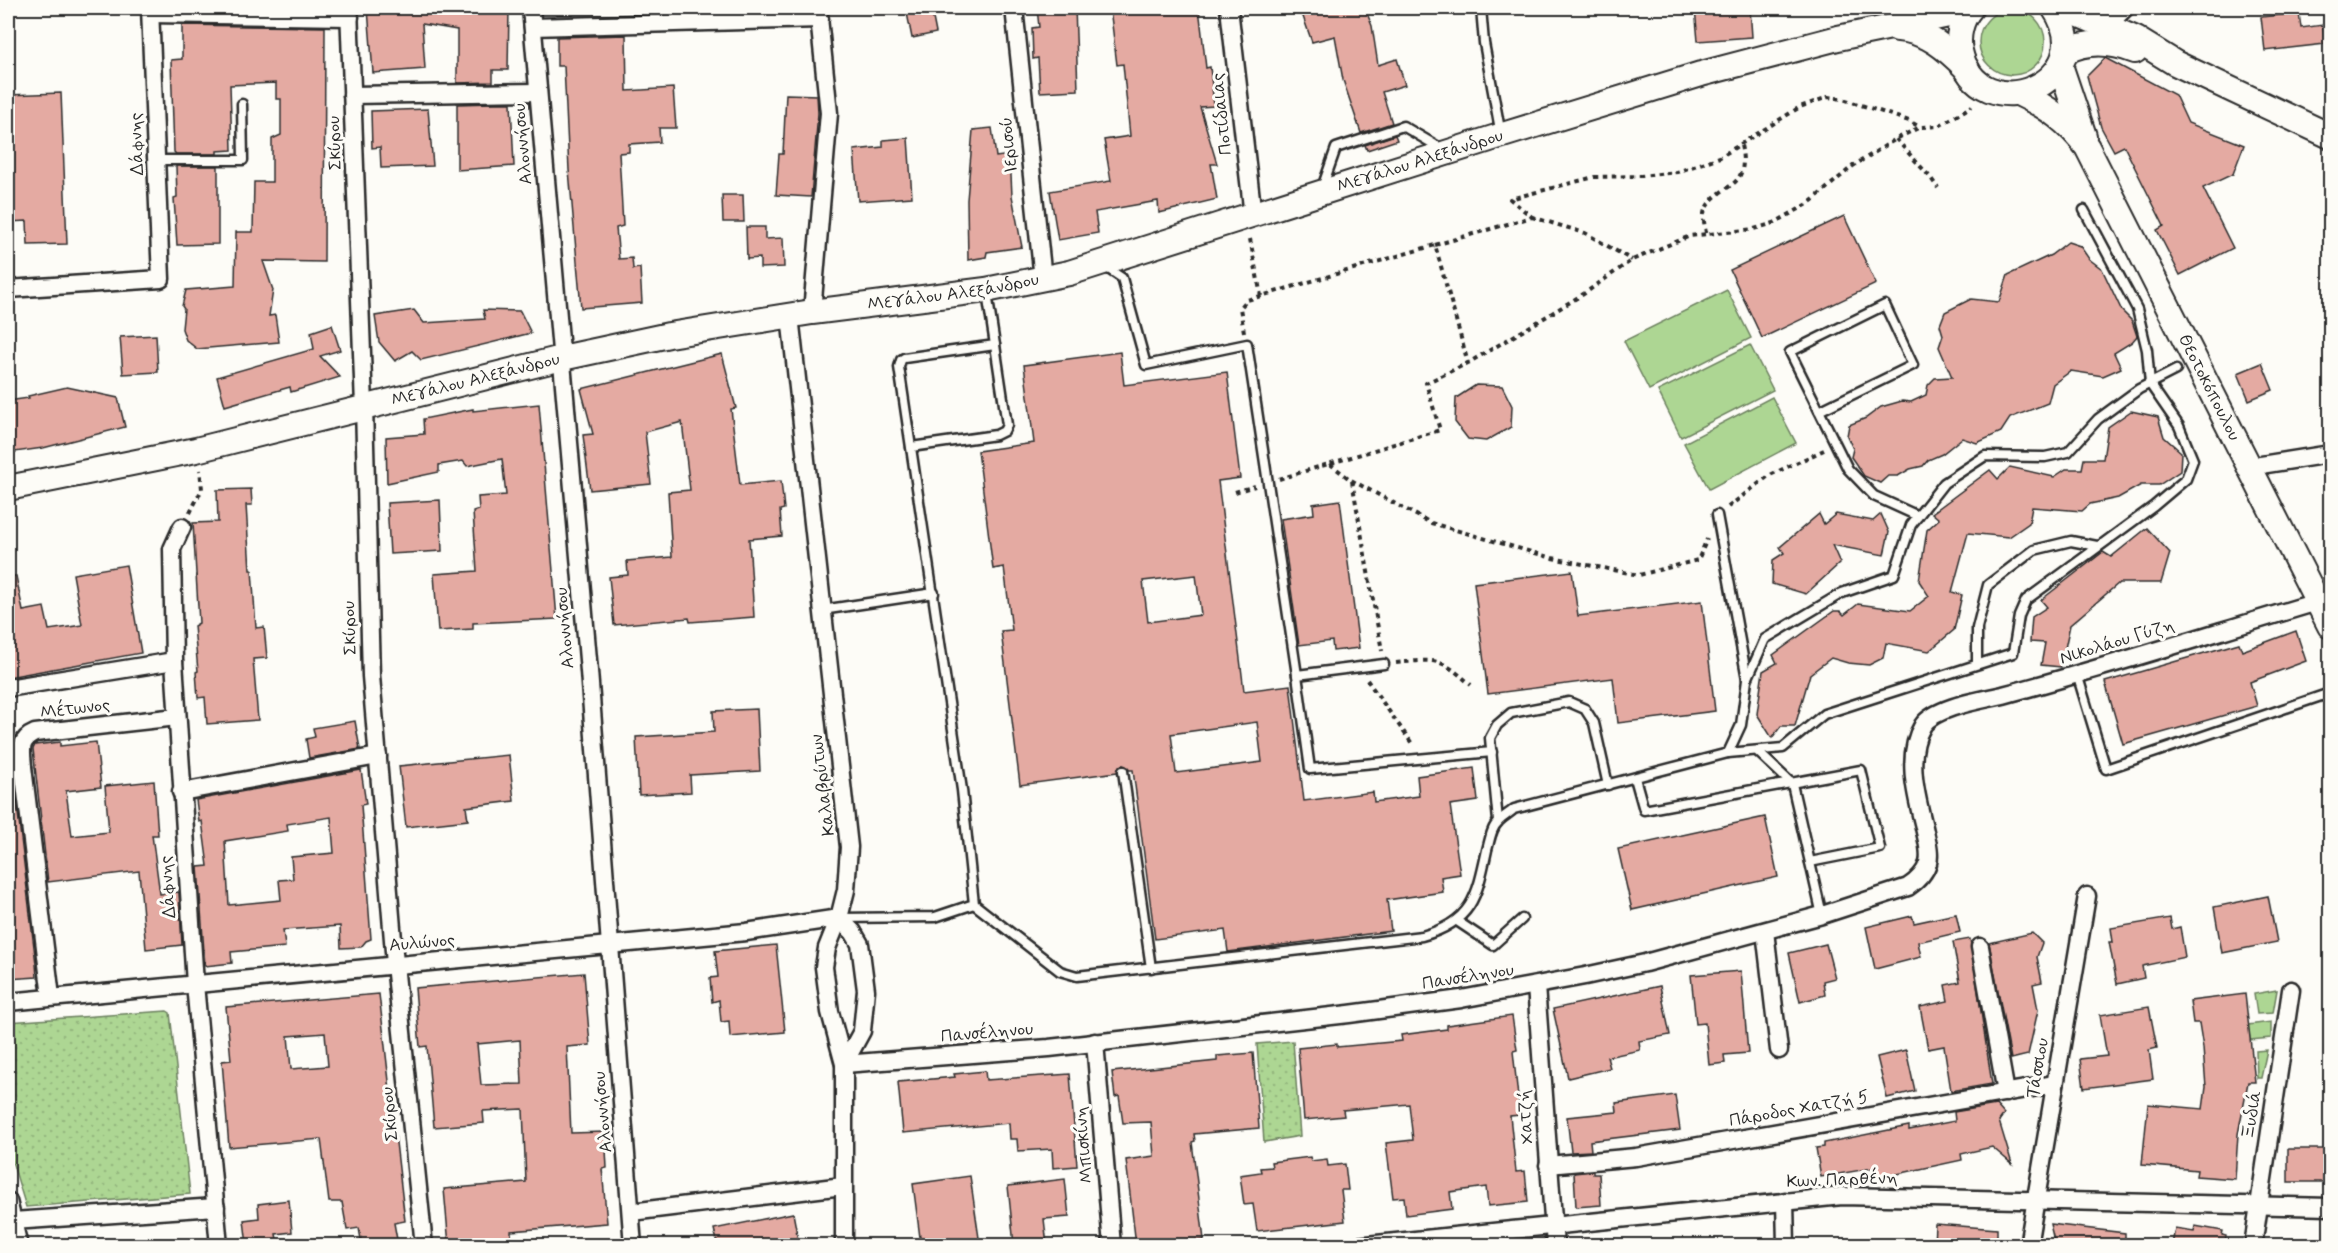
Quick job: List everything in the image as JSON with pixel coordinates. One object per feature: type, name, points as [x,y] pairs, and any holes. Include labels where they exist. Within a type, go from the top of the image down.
[{"type":"main road","points":[[2054,8],[2064,26],[2062,58],[2087,147]]},
{"type":"main road","points":[[2062,8],[2136,39],[2175,63],[2331,136]]},
{"type":"main road","points":[[1880,28],[1970,9]]},
{"type":"main road","points":[[1968,69],[1962,58],[1959,40],[1962,22],[1970,9]]},
{"type":"main road","name":"Μεγάλου Αλεξάνδρου","points":[[8,488],[196,450],[364,406],[562,358],[669,335],[801,314],[986,290],[1043,279],[1101,264],[1501,135],[1760,57],[1880,28]]},
{"type":"main road","points":[[1880,28],[1910,30],[1926,36],[1940,44],[1985,86],[2008,94],[2030,91],[2048,81],[2062,58],[2079,46],[2110,44],[2163,62],[2175,63]]},
{"type":"main road","points":[[2020,93],[2064,120],[2087,147]]},
{"type":"main road","name":"Θεοτοκόπουλου","points":[[2087,147],[2248,468],[2331,626]]},
{"type":"street","name":"Αλοννήσου","points":[[531,8],[562,358],[633,1245]]},
{"type":"street","name":"Ιερισού","points":[[1014,8],[1043,279]]},
{"type":"street","name":"Ποτίδαιας","points":[[1229,8],[1253,216]]},
{"type":"street","points":[[2106,27],[2125,8]]},
{"type":"street","points":[[151,11],[350,12]]},
{"type":"street","name":"Δάφνης","points":[[8,290],[161,279],[151,11]]},
{"type":"street","name":"Σκύρου","points":[[350,12],[370,638],[395,964],[424,1245]]},
{"type":"street","points":[[533,27],[819,13]]},
{"type":"street","name":"Καλαβρύτων","points":[[819,13],[829,113],[801,314],[822,610],[849,846],[848,877],[839,918],[827,948],[824,981],[844,1064],[844,1245]]},
{"type":"street","points":[[352,95],[538,92]]},
{"type":"street","points":[[2248,468],[2331,454]]},
{"type":"street","name":"Δάφνης","points":[[182,527],[172,549],[174,661],[195,984],[219,1245]]},
{"type":"street","name":"Νικολάου Γύζη","points":[[1927,719],[1945,710],[2077,674],[2317,602]]},
{"type":"street","points":[[8,688],[174,661]]},
{"type":"street","name":"Μέτωνος","points":[[15,768],[24,739],[35,733],[177,717]]},
{"type":"street","name":"Πανσέληνου","points":[[844,1064],[1095,1042],[1410,1006],[1536,986],[1621,969],[1822,915],[1908,887],[1916,882],[1925,870],[1929,852],[1916,791],[1914,770],[1918,737],[1927,719]]},
{"type":"street","points":[[181,792],[378,756]]},
{"type":"street","points":[[15,768],[51,997]]},
{"type":"street","name":"Τάσσιου","points":[[2028,1245],[2087,896]]},
{"type":"street","points":[[839,918],[853,932],[860,944],[866,990],[861,1031],[844,1064]]},
{"type":"street","name":"Αυλώνος","points":[[8,1002],[746,932],[839,918]]},
{"type":"street","points":[[1765,931],[1779,1050]]},
{"type":"street","points":[[1980,947],[2006,1094]]},
{"type":"street","name":"Χατζή","points":[[1536,986],[1555,1245]]},
{"type":"street","name":"Ξυδιά","points":[[2253,1245],[2291,990]]},
{"type":"street","name":"Μπισκίνη","points":[[1095,1042],[1112,1245]]},
{"type":"street","name":"Πάροδος Χατζή 5","points":[[1548,1165],[1636,1156],[2055,1084]]},
{"type":"street","points":[[631,1212],[843,1186]]},
{"type":"street","name":"Κων. Παρθένη","points":[[1357,1245],[1842,1196],[2331,1207]]},
{"type":"street","points":[[8,1201],[19,1245]]},
{"type":"street","points":[[1785,1202],[1786,1245]]},
{"type":"street","points":[[13,1221],[216,1207]]},
{"type":"lane","points":[[1481,8],[1484,43],[1501,135]]},
{"type":"lane","points":[[157,160],[243,160],[242,104]]},
{"type":"lane","points":[[1320,194],[1336,148],[1403,126],[1448,152]]},
{"type":"lane","points":[[995,345],[900,360],[899,367],[962,790],[974,904],[1060,971],[1077,976],[1422,936],[1443,930],[1457,921],[1469,908],[1479,885],[1491,833],[1498,821],[1515,810],[1728,753],[1783,748],[1824,714],[2013,653],[2019,616],[2026,600],[2186,479],[2193,460],[2179,426],[2150,384],[2147,350],[2137,309],[2084,210]]},
{"type":"lane","points":[[1101,264],[1122,278],[1146,365],[1246,344],[1269,482],[1310,769],[1492,752]]},
{"type":"lane","points":[[912,447],[996,435],[1004,431],[1007,425],[986,290]]},
{"type":"lane","points":[[1819,411],[1913,365],[1885,306],[1790,352],[1819,411],[1836,444],[1848,469],[1874,495],[1918,516]]},
{"type":"lane","points":[[1728,753],[1741,726],[1747,680],[1765,639],[1842,593],[1894,575],[1911,525],[1944,483],[1985,456],[2045,457],[2068,452],[2098,420],[2150,384],[2176,370]]},
{"type":"lane","points":[[1717,515],[1747,680]]},
{"type":"lane","points":[[1977,664],[1977,628],[1988,585],[2034,550],[2072,541],[2097,546]]},
{"type":"lane","points":[[822,610],[934,593]]},
{"type":"lane","points":[[1297,675],[1384,664]]},
{"type":"lane","points":[[2077,674],[2106,769],[2331,693]]},
{"type":"lane","points":[[1498,821],[1490,738],[1497,725],[1511,713],[1569,702],[1585,709],[1594,723],[1608,785]]},
{"type":"lane","points":[[1758,752],[1792,784],[1822,915]]},
{"type":"lane","points":[[1635,778],[1644,810],[1861,770],[1880,848],[1810,862]]},
{"type":"lane","points":[[1123,771],[1151,968]]},
{"type":"lane","points":[[839,918],[935,917],[974,904]]},
{"type":"lane","points":[[1457,921],[1493,945],[1522,919]]},
{"type":"path","points":[[1632,260],[1585,233],[1532,217],[1510,199],[1594,177],[1641,176],[1677,172],[1720,157],[1800,107],[1828,97],[1843,99],[1909,121],[1920,127]]},
{"type":"path","points":[[1235,492],[1440,430],[1426,384],[1468,363],[1584,293],[1632,260],[1690,236],[1754,229],[1774,223],[1808,204],[1853,166],[1896,139],[1920,127],[1940,126],[1972,106]]},
{"type":"path","points":[[1896,139],[1938,188]]},
{"type":"path","points":[[1706,233],[1704,218],[1706,210],[1740,175],[1744,160],[1741,145]]},
{"type":"path","points":[[1253,216],[1250,241],[1261,296]]},
{"type":"path","points":[[1246,344],[1240,308],[1247,300],[1532,217]]},
{"type":"path","points":[[1435,245],[1468,363]]},
{"type":"path","points":[[1329,464],[1351,480],[1431,523],[1552,558],[1639,575],[1698,560],[1717,515],[1770,475],[1836,444]]},
{"type":"path","points":[[182,527],[202,489],[196,450]]},
{"type":"path","points":[[1351,480],[1384,664],[1433,659],[1453,669],[1471,685]]},
{"type":"path","points":[[1357,667],[1423,758]]},
{"type":"green space","points":[[2018,9],[2036,18],[2043,29],[2045,42],[2043,55],[2036,66],[2025,73],[2006,75],[1988,66],[1981,55],[1979,36],[1988,18],[1999,11]]},
{"type":"green space","points":[[1727,290],[1751,338],[1649,390],[1624,341]]},
{"type":"green space","points":[[1750,345],[1773,390],[1681,437],[1658,391]]},
{"type":"green space","points":[[1772,397],[1796,443],[1709,489],[1684,443]]},
{"type":"green space","points":[[2277,990],[2273,1013],[2257,1014],[2254,994]]},
{"type":"green space","points":[[167,1011],[170,1013],[190,1194],[26,1207],[8,1148],[8,1022]]},
{"type":"green space","points":[[2271,1022],[2271,1038],[2250,1040],[2248,1025]]},
{"type":"green space","points":[[1293,1041],[1300,1136],[1264,1142],[1257,1044]]},
{"type":"green space","points":[[2267,1050],[2261,1078],[2257,1078],[2256,1051]]},
{"type":"building","points":[[509,8],[508,70],[493,70],[493,82],[457,83],[457,30],[422,24],[425,69],[373,73],[368,9]]},
{"type":"building","points":[[906,8],[931,8],[936,33],[912,38]]},
{"type":"building","points":[[1037,8],[1075,8],[1078,90],[1040,92],[1038,58],[1033,59],[1032,28],[1039,27]]},
{"type":"building","points":[[1110,8],[1199,8],[1206,68],[1210,67],[1214,106],[1200,107],[1217,164],[1211,164],[1217,199],[1159,213],[1158,201],[1095,212],[1098,233],[1058,240],[1050,191],[1111,181],[1104,140],[1130,136],[1123,64],[1117,65]]},
{"type":"building","points":[[1300,8],[1365,8],[1372,26],[1378,65],[1397,59],[1405,85],[1382,92],[1392,123],[1361,133],[1343,80],[1335,36],[1312,42]]},
{"type":"building","points":[[1695,8],[1750,8],[1752,37],[1698,41]]},
{"type":"building","points":[[2299,13],[2301,28],[2323,25],[2325,44],[2265,51],[2261,17]]},
{"type":"building","points":[[182,25],[325,27],[324,262],[263,261],[273,290],[269,316],[275,315],[279,342],[197,349],[186,340],[182,329],[184,309],[182,306],[186,290],[235,286],[236,232],[253,232],[254,182],[272,182],[272,139],[281,135],[281,99],[276,99],[276,83],[230,85],[232,150],[217,151],[217,154],[176,154],[174,152],[171,60],[182,59]]},
{"type":"building","points":[[626,35],[627,91],[673,88],[676,128],[659,128],[660,142],[629,144],[629,152],[619,153],[623,226],[616,228],[619,259],[632,258],[633,269],[640,268],[642,303],[581,308],[569,170],[564,66],[557,66],[557,37]]},
{"type":"building","points":[[2105,58],[2175,95],[2188,123],[2244,145],[2233,174],[2203,188],[2233,248],[2180,275],[2157,230],[2164,226],[2124,146],[2114,151],[2101,127],[2087,76]]},
{"type":"building","points":[[61,93],[67,244],[28,245],[27,221],[8,222],[8,95]]},
{"type":"building","points":[[786,94],[817,95],[818,113],[811,197],[776,195],[779,154],[783,154]]},
{"type":"building","points":[[511,103],[514,166],[457,170],[457,104]]},
{"type":"building","points":[[428,109],[433,166],[381,168],[380,147],[372,148],[371,111]]},
{"type":"building","points":[[992,128],[996,157],[1010,155],[1012,196],[1022,247],[987,252],[986,257],[968,260],[967,200],[973,130]]},
{"type":"building","points":[[1395,135],[1397,140],[1367,150],[1365,145]]},
{"type":"building","points":[[908,138],[912,197],[858,201],[854,150],[883,147],[883,140]]},
{"type":"building","points":[[176,166],[218,166],[218,244],[177,245],[174,198],[177,197]]},
{"type":"building","points":[[722,195],[743,195],[744,222],[723,222]]},
{"type":"building","points":[[1844,216],[1876,284],[1762,338],[1730,270]]},
{"type":"building","points":[[746,227],[765,227],[765,239],[783,238],[784,267],[760,268],[760,258],[747,259]]},
{"type":"building","points":[[2068,242],[2080,246],[2089,259],[2102,269],[2122,311],[2132,321],[2137,336],[2132,342],[2114,353],[2121,368],[2103,376],[2071,371],[2053,384],[2048,403],[2010,418],[2001,432],[1977,443],[1962,438],[1942,454],[1928,460],[1923,466],[1910,469],[1898,476],[1888,476],[1880,483],[1864,476],[1851,457],[1853,449],[1847,436],[1849,425],[1866,418],[1881,407],[1902,401],[1911,402],[1926,395],[1928,385],[1935,378],[1952,377],[1939,347],[1943,335],[1940,325],[1945,312],[1971,299],[1999,302],[2008,275],[2051,255]]},
{"type":"building","points":[[414,310],[424,323],[485,319],[483,310],[520,311],[531,333],[421,360],[412,351],[395,361],[379,342],[375,316]]},
{"type":"building","points":[[332,325],[340,350],[320,356],[340,377],[291,392],[290,387],[225,406],[217,377],[314,349],[311,332]]},
{"type":"building","points":[[156,335],[158,372],[123,374],[120,337]]},
{"type":"building","points":[[1120,352],[1124,385],[1227,372],[1240,478],[1218,481],[1244,691],[1290,685],[1304,801],[1373,792],[1374,802],[1419,796],[1417,776],[1474,768],[1478,801],[1450,805],[1460,874],[1441,877],[1443,892],[1387,900],[1391,931],[1228,952],[1225,930],[1155,939],[1133,770],[1123,765],[1119,766],[1117,772],[1020,785],[1001,631],[1012,630],[1004,567],[993,569],[978,451],[1034,443],[1024,365]],"holes":[[[1196,575],[1201,615],[1148,622],[1143,581]],[[1257,722],[1262,762],[1176,773],[1171,734]]]},
{"type":"building","points":[[722,354],[736,408],[731,409],[740,485],[781,481],[784,509],[780,510],[782,536],[749,539],[754,617],[690,622],[689,618],[614,625],[609,577],[628,575],[627,561],[672,557],[668,492],[690,490],[682,422],[645,432],[651,484],[590,490],[583,435],[593,434],[581,389]]},
{"type":"building","points":[[2262,363],[2273,390],[2249,400],[2238,373]]},
{"type":"building","points":[[1476,385],[1502,386],[1512,406],[1511,427],[1486,441],[1468,439],[1455,422],[1456,398]]},
{"type":"building","points":[[67,387],[118,398],[125,427],[43,448],[8,453],[8,401],[29,398],[28,396]]},
{"type":"building","points":[[539,404],[557,619],[473,623],[473,629],[438,631],[434,574],[477,571],[473,512],[479,510],[478,497],[506,495],[502,459],[467,466],[463,461],[439,465],[439,472],[387,483],[386,437],[424,434],[423,419],[473,409],[473,411]]},
{"type":"building","points":[[2131,411],[2158,417],[2164,437],[2181,452],[2180,471],[2159,485],[2141,485],[2118,498],[2090,504],[2082,511],[2032,507],[2029,523],[2009,537],[1968,533],[1952,592],[1962,595],[1954,630],[1929,651],[1886,643],[1883,658],[1869,665],[1848,663],[1831,658],[1810,674],[1795,726],[1781,726],[1772,738],[1757,714],[1763,671],[1777,663],[1773,655],[1834,611],[1840,611],[1844,615],[1858,604],[1910,611],[1929,596],[1919,581],[1927,530],[1939,519],[1932,513],[1990,470],[1998,479],[2010,467],[2054,477],[2066,469],[2082,469],[2084,459],[2103,459],[2108,427]]},
{"type":"building","points":[[251,489],[252,505],[246,505],[250,570],[252,570],[256,628],[264,627],[267,658],[253,659],[258,720],[207,724],[205,697],[198,698],[196,672],[198,671],[194,626],[199,623],[193,523],[218,522],[217,490]]},
{"type":"building","points":[[440,500],[442,551],[390,554],[387,503]]},
{"type":"building","points":[[1340,500],[1359,648],[1333,651],[1332,641],[1299,645],[1281,519],[1314,514],[1313,504]]},
{"type":"building","points":[[1819,514],[1824,524],[1836,514],[1873,521],[1881,514],[1889,532],[1884,555],[1832,545],[1840,563],[1806,594],[1772,584],[1773,560],[1784,553],[1780,547]]},
{"type":"building","points":[[2147,528],[2170,553],[2161,583],[2119,583],[2070,625],[2061,667],[2041,665],[2045,643],[2030,642],[2032,617],[2047,607],[2041,600],[2103,552],[2111,557]]},
{"type":"building","points":[[126,565],[141,653],[8,677],[8,576],[16,576],[23,611],[44,607],[49,630],[82,625],[73,574]]},
{"type":"building","points":[[1572,571],[1578,616],[1702,601],[1715,711],[1618,723],[1613,678],[1488,694],[1474,583]]},
{"type":"building","points":[[2296,631],[2306,661],[2250,682],[2257,706],[2123,744],[2105,682],[2239,643],[2242,651]]},
{"type":"building","points":[[757,709],[760,771],[690,775],[691,792],[639,795],[636,737],[714,732],[713,711]]},
{"type":"building","points":[[355,721],[360,749],[309,758],[306,739],[315,737],[313,728]]},
{"type":"building","points":[[60,742],[60,746],[96,742],[101,787],[66,791],[72,836],[109,832],[105,786],[154,781],[158,835],[152,835],[160,894],[179,892],[182,945],[146,949],[139,871],[48,882],[33,749],[35,745]]},
{"type":"building","points":[[509,755],[514,801],[466,807],[468,820],[406,827],[399,766]]},
{"type":"building","points":[[361,770],[366,804],[361,805],[371,939],[361,947],[341,948],[340,926],[283,930],[285,947],[231,952],[232,963],[205,966],[198,867],[208,866],[202,821],[199,822],[196,800]],"holes":[[[331,817],[334,853],[291,857],[293,879],[279,880],[281,900],[229,905],[225,841],[288,831],[287,824]]]},
{"type":"building","points":[[14,780],[37,977],[8,979],[8,921],[14,920],[8,877],[8,781]]},
{"type":"building","points":[[1765,817],[1778,877],[1632,910],[1618,849]]},
{"type":"building","points":[[2268,896],[2277,942],[2222,953],[2214,907]]},
{"type":"building","points":[[1956,914],[1960,932],[1918,942],[1921,957],[1875,969],[1866,927],[1912,916],[1914,923]]},
{"type":"building","points":[[2170,918],[2172,929],[2180,927],[2185,957],[2142,966],[2144,978],[2117,984],[2109,942],[2113,942],[2111,928]]},
{"type":"building","points":[[2032,933],[2042,943],[2037,957],[2042,982],[2033,984],[2038,1010],[2028,1055],[2011,1059],[1989,943]]},
{"type":"building","points":[[1970,939],[1992,1084],[1951,1091],[1944,1046],[1928,1049],[1920,1007],[1948,1001],[1945,985],[1960,982],[1953,942]]},
{"type":"building","points":[[1826,944],[1835,978],[1823,981],[1825,995],[1800,1002],[1789,953]]},
{"type":"building","points":[[776,945],[785,1032],[730,1037],[729,1021],[721,1022],[719,1000],[712,1002],[710,978],[718,977],[715,951]]},
{"type":"building","points":[[1741,971],[1748,1053],[1724,1055],[1725,1063],[1709,1065],[1705,1023],[1696,1024],[1691,975]]},
{"type":"building","points":[[584,973],[590,1045],[567,1047],[571,1133],[605,1132],[607,1168],[602,1169],[607,1223],[511,1231],[512,1245],[449,1245],[444,1189],[526,1182],[523,1109],[483,1111],[484,1123],[434,1127],[427,1046],[420,1047],[415,988]],"holes":[[[520,1040],[522,1084],[481,1085],[477,1044]]]},
{"type":"building","points":[[1660,986],[1670,1035],[1639,1041],[1640,1050],[1607,1057],[1610,1068],[1568,1078],[1553,1009]]},
{"type":"building","points":[[379,994],[405,1221],[394,1223],[398,1245],[362,1245],[359,1228],[347,1230],[342,1202],[329,1202],[321,1139],[229,1147],[222,1061],[231,1060],[226,1007]],"holes":[[[325,1033],[328,1066],[291,1069],[288,1036]]]},
{"type":"building","points":[[2245,994],[2255,1082],[2248,1082],[2238,1134],[2235,1179],[2196,1176],[2197,1170],[2142,1165],[2148,1104],[2203,1109],[2206,1087],[2203,1048],[2199,1023],[2193,1023],[2190,1001]]},
{"type":"building","points":[[2149,1007],[2157,1048],[2149,1050],[2153,1079],[2084,1088],[2080,1059],[2107,1056],[2100,1015]]},
{"type":"building","points":[[1512,1016],[1517,1050],[1513,1051],[1520,1115],[1510,1116],[1516,1172],[1525,1171],[1528,1202],[1488,1206],[1486,1187],[1450,1192],[1452,1209],[1406,1215],[1404,1197],[1393,1198],[1386,1143],[1413,1140],[1409,1104],[1343,1110],[1344,1116],[1304,1120],[1298,1048],[1402,1041],[1401,1035],[1447,1029],[1447,1025]]},
{"type":"building","points":[[1906,1050],[1915,1091],[1887,1098],[1877,1057]]},
{"type":"building","points":[[1253,1053],[1259,1128],[1194,1134],[1195,1141],[1192,1142],[1204,1240],[1136,1245],[1126,1160],[1154,1156],[1151,1122],[1123,1123],[1119,1096],[1115,1097],[1112,1072],[1217,1061],[1217,1056]]},
{"type":"building","points":[[985,1071],[986,1080],[1070,1074],[1077,1166],[1053,1168],[1052,1149],[1018,1151],[1017,1139],[1010,1139],[1009,1123],[903,1133],[898,1082],[955,1077],[954,1074]]},
{"type":"building","points":[[1675,1095],[1680,1130],[1590,1141],[1591,1151],[1571,1152],[1567,1117],[1617,1112],[1616,1103]]},
{"type":"building","points":[[1996,1105],[2004,1114],[1999,1121],[2012,1164],[1992,1147],[1961,1154],[1962,1160],[1882,1179],[1873,1168],[1821,1177],[1816,1148],[1824,1147],[1824,1143],[1909,1126],[1909,1130],[1955,1121],[1954,1112]]},
{"type":"building","points":[[2288,1149],[2331,1149],[2331,1182],[2288,1182]]},
{"type":"building","points":[[1310,1157],[1311,1161],[1327,1159],[1328,1166],[1345,1164],[1348,1190],[1341,1190],[1345,1221],[1257,1231],[1253,1204],[1244,1205],[1240,1175],[1261,1172],[1260,1168],[1272,1167],[1271,1162]]},
{"type":"building","points":[[1593,1171],[1593,1174],[1599,1174],[1601,1205],[1576,1207],[1574,1173]]},
{"type":"building","points":[[970,1176],[980,1245],[921,1245],[913,1184]]},
{"type":"building","points":[[1065,1179],[1069,1217],[1044,1219],[1047,1245],[1014,1245],[1008,1186]]},
{"type":"building","points":[[289,1200],[292,1232],[276,1234],[278,1245],[247,1245],[244,1220],[259,1218],[258,1204]]},
{"type":"building","points":[[793,1213],[799,1245],[718,1245],[714,1229]]},
{"type":"building","points":[[1935,1224],[1997,1229],[1997,1245],[1934,1245]]},
{"type":"building","points":[[2050,1224],[2125,1233],[2125,1245],[2055,1245]]},
{"type":"building","points":[[2195,1226],[2223,1231],[2222,1235],[2226,1236],[2225,1245],[2172,1245],[2175,1228],[2194,1231]]}]
